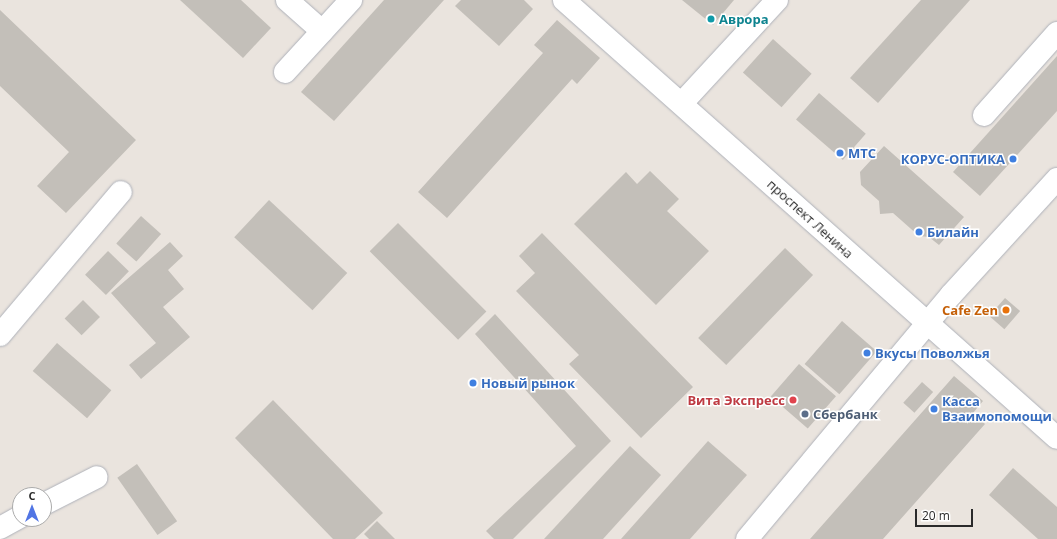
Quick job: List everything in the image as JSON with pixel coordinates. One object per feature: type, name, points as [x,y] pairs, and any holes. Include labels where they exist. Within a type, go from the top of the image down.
[{"type":"street","points":[[287,0],[322,31]]},
{"type":"street","points":[[284,72],[351,0]]},
{"type":"street","name":"проспект Ленина","points":[[564,0],[682,103],[1057,438]]},
{"type":"street","points":[[682,103],[777,0]]},
{"type":"street","points":[[984,115],[1057,33]]},
{"type":"street","points":[[747,539],[927,323],[1057,179]]},
{"type":"street","points":[[0,335],[121,192]]},
{"type":"street","points":[[52,500],[97,477]]},
{"type":"street","points":[[0,528],[12,521]]},
{"type":"building","points":[[180,0],[241,0],[271,28],[243,58]]},
{"type":"building","points":[[384,0],[444,0],[334,121],[301,92]]},
{"type":"building","points":[[461,0],[524,0],[533,9],[499,46],[455,6]]},
{"type":"building","name":"Аврора","points":[[682,0],[734,0],[713,25]]},
{"type":"building","points":[[921,0],[970,0],[878,103],[850,78]]},
{"type":"building","points":[[0,10],[136,140],[66,213],[37,186],[69,152],[0,86]]},
{"type":"building","points":[[557,20],[600,58],[577,84],[572,79],[447,218],[418,192],[543,53],[534,45]]},
{"type":"building","points":[[773,39],[812,74],[782,107],[743,72]]},
{"type":"building","points":[[1057,56],[1057,111],[980,196],[953,172]]},
{"type":"building","points":[[819,93],[866,134],[843,160],[796,119]]},
{"type":"building","points":[[884,146],[964,217],[939,245],[929,237],[919,236],[893,213],[880,214],[879,201],[861,185],[860,172]]},
{"type":"building","points":[[650,171],[679,199],[667,211],[709,251],[656,305],[574,224],[626,172],[637,184]]},
{"type":"building","points":[[269,200],[347,273],[312,310],[234,237]]},
{"type":"building","points":[[141,216],[161,234],[136,262],[116,243]]},
{"type":"building","points":[[398,223],[486,311],[458,340],[370,251]]},
{"type":"building","points":[[542,233],[693,387],[641,438],[569,364],[579,355],[516,291],[535,273],[519,256]]},
{"type":"building","points":[[170,242],[183,256],[168,270],[184,289],[163,307],[190,337],[141,379],[129,365],[156,343],[111,293]]},
{"type":"building","points":[[785,248],[813,275],[726,365],[698,338]]},
{"type":"building","points":[[108,251],[129,271],[106,295],[85,275]]},
{"type":"building","points":[[1005,298],[1020,311],[1004,329],[989,316]]},
{"type":"building","points":[[83,300],[100,317],[82,335],[65,318]]},
{"type":"building","points":[[495,314],[611,441],[513,539],[494,539],[486,531],[576,446],[475,334]]},
{"type":"building","points":[[842,321],[877,351],[839,394],[805,364]]},
{"type":"building","points":[[57,343],[111,390],[87,418],[33,371]]},
{"type":"building","name":"Сбербанк","points":[[799,364],[836,396],[808,429],[771,396]]},
{"type":"building","points":[[954,376],[983,401],[973,413],[985,424],[883,539],[810,539]]},
{"type":"building","points":[[922,382],[933,392],[914,413],[903,403]]},
{"type":"building","points":[[273,400],[383,513],[355,539],[333,539],[235,438]]},
{"type":"building","points":[[708,441],[747,475],[690,539],[621,539]]},
{"type":"building","points":[[630,446],[661,475],[603,539],[544,539]]},
{"type":"building","points":[[137,464],[177,521],[157,535],[117,478]]},
{"type":"building","points":[[1013,468],[1057,507],[1057,539],[1038,539],[989,495]]},
{"type":"building","points":[[377,521],[395,539],[369,539],[364,534]]},
{"type":"place","name":"Аврора","points":[[711,19]]},
{"type":"place","name":"МТС","points":[[840,153]]},
{"type":"place","name":"КОРУС-ОПТИКА","points":[[1013,159]]},
{"type":"place","name":"Билайн","points":[[919,232]]},
{"type":"place","name":"Cafe Zen","points":[[1006,310]]},
{"type":"place","name":"Вкусы Поволжья","points":[[867,353]]},
{"type":"place","name":"Новый рынок","points":[[473,383]]},
{"type":"place","name":"Вита Экспресс","points":[[793,400]]},
{"type":"place","name":"Касса Взаимопомощи","points":[[934,409]]},
{"type":"place","name":"Сбербанк","points":[[805,414]]}]
